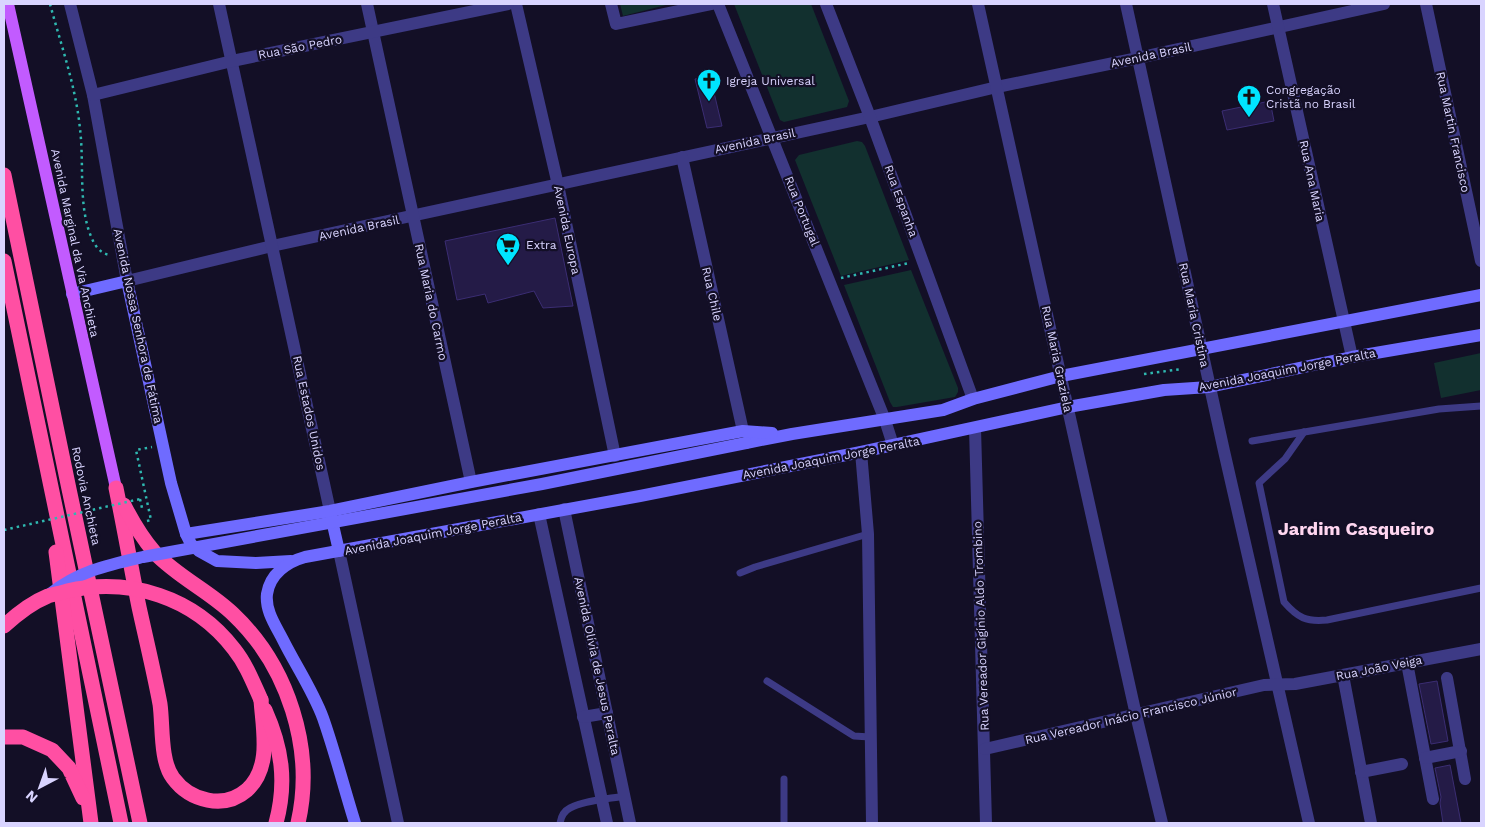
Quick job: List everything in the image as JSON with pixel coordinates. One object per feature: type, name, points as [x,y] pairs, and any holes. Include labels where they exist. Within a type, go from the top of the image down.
[{"type":"highway","name":"Rodovia Anchieta","points":[[4,176],[70,499],[140,823]]},
{"type":"highway","points":[[4,261],[122,823]]},
{"type":"highway","points":[[51,486],[56,549],[90,817]]},
{"type":"highway","points":[[116,488],[160,705],[166,760],[172,777],[184,789],[197,797],[210,801],[221,802],[235,797],[246,790],[262,767],[264,751],[261,700]]},
{"type":"highway","points":[[116,488],[127,512],[155,553],[233,614],[260,645],[277,673],[290,703],[300,742],[303,766],[303,791],[298,823]]},
{"type":"highway","points":[[4,626],[47,596],[82,588],[111,586],[139,589],[167,597],[193,610],[216,628],[235,649],[250,674],[274,729],[281,752],[282,792],[276,823]]},
{"type":"highway","points":[[4,737],[23,737],[52,750],[69,768],[90,817]]},
{"type":"main road","name":"Avenida Marginal da Via Anchieta","points":[[8,4],[116,488]]},
{"type":"street","name":"Avenida Nossa Senhora de Fátima","points":[[70,4],[93,95],[127,281],[171,483],[186,534],[191,544],[199,551],[217,561],[256,563],[291,561]]},
{"type":"street","name":"Rua Estados Unidos","points":[[219,4],[398,823]]},
{"type":"street","name":"Rua Maria do Carmo","points":[[367,4],[471,482]]},
{"type":"street","name":"Rua São Pedro","points":[[93,95],[232,61],[508,4]]},
{"type":"street","name":"Avenida Europa","points":[[516,4],[558,185],[614,456]]},
{"type":"street","points":[[611,4],[616,24],[712,4]]},
{"type":"street","name":"Rua Portugal","points":[[718,4],[773,137],[885,420],[893,445]]},
{"type":"street","name":"Rua Espanha","points":[[826,4],[870,116],[974,399]]},
{"type":"street","name":"Rua Maria Graziela","points":[[978,4],[1136,715],[1162,823]]},
{"type":"street","name":"Rua Maria Cristina","points":[[1126,4],[1209,387],[1308,823]]},
{"type":"street","name":"Rua Ana Maria","points":[[1273,4],[1352,358]]},
{"type":"street","name":"Avenida Brasil","points":[[127,281],[272,246],[413,217],[997,87],[1384,4]]},
{"type":"street","name":"Rua Martin Francisco","points":[[1426,4],[1481,261]]},
{"type":"street","name":"Rua Chile","points":[[682,157],[744,437]]},
{"type":"street","points":[[72,294],[127,281]]},
{"type":"street","points":[[186,534],[330,511],[471,482],[614,456],[744,437],[792,434],[943,410],[974,399],[1061,376],[1481,295]]},
{"type":"street","name":"Avenida Joaquim Jorge Peralta","points":[[291,561],[861,452],[1068,407],[1164,390],[1209,387],[1352,358],[1481,335]]},
{"type":"street","name":"Rua Vereador Gigínio Aldo Trombino","points":[[975,428],[986,823]]},
{"type":"street","points":[[47,596],[64,584],[98,567],[143,556],[542,484],[744,437]]},
{"type":"street","points":[[861,452],[868,534],[872,823]]},
{"type":"street","name":"Avenida Olívia de Jesus Peralta","points":[[564,509],[630,823]]},
{"type":"street","name":"Avenida Olívia de Jesus Peralta","points":[[539,514],[607,823]]},
{"type":"street","points":[[291,561],[279,570],[271,582],[267,595],[269,612],[292,660],[310,689],[322,718],[355,823]]},
{"type":"street","name":"Rua João Veiga","points":[[1277,684],[1295,684],[1481,649]]},
{"type":"street","points":[[1407,663],[1433,799]]},
{"type":"street","points":[[1343,675],[1371,823]]},
{"type":"street","points":[[1447,678],[1465,779]]},
{"type":"street","name":"Rua Vereador Inácio Francisco Júnior","points":[[985,749],[1264,685],[1277,684]]},
{"type":"street","points":[[583,717],[607,712]]},
{"type":"street","points":[[1425,758],[1460,752]]},
{"type":"street","points":[[1361,772],[1402,764]]},
{"type":"lane","points":[[1252,441],[1439,409],[1481,406]]},
{"type":"lane","points":[[1304,432],[1285,458],[1259,483],[1284,602],[1296,616],[1314,621],[1327,620],[1481,588]]},
{"type":"lane","points":[[740,573],[754,567],[868,534]]},
{"type":"lane","points":[[767,681],[846,731],[862,738],[870,737]]},
{"type":"lane","points":[[784,779],[784,823]]},
{"type":"lane","points":[[560,823],[562,814],[570,808],[625,796]]},
{"type":"path","points":[[50,4],[74,95],[80,129],[84,205],[88,227],[95,245],[100,251],[108,255],[122,255]]},
{"type":"path","points":[[830,281],[923,260]]},
{"type":"path","points":[[1135,376],[1182,369]]},
{"type":"path","points":[[145,521],[151,520],[136,450],[163,444]]},
{"type":"path","points":[[4,530],[140,499],[143,514]]},
{"type":"green space","points":[[620,4],[670,4],[623,16]]},
{"type":"green space","points":[[734,4],[811,4],[849,101],[847,107],[784,122],[780,120]]},
{"type":"green space","points":[[857,141],[862,142],[865,146],[909,260],[841,276],[795,160],[799,155]]},
{"type":"green space","points":[[911,270],[958,392],[955,397],[893,407],[844,285]]},
{"type":"green space","points":[[1481,353],[1481,390],[1441,398],[1434,363]]},
{"type":"building","name":"Igreja Universal","points":[[710,76],[722,126],[707,128],[695,79]]},
{"type":"building","name":"Congregação Cristã no Brasil","points":[[1270,101],[1274,121],[1227,130],[1222,111]]},
{"type":"building","name":"Extra","points":[[555,218],[573,306],[543,308],[534,291],[488,303],[485,294],[457,300],[445,241]]},
{"type":"building","points":[[1437,681],[1448,741],[1431,744],[1419,684]]},
{"type":"building","points":[[1450,765],[1461,823],[1443,823],[1441,797],[1435,768]]},
{"type":"place","name":"Igreja Universal","points":[[709,102]]},
{"type":"place","name":"Congregação Cristã no Brasil","points":[[1249,118]]},
{"type":"place","name":"Extra","points":[[508,266]]},
{"type":"district","name":"Jardim Casqueiro","points":[[1356,528]]}]
